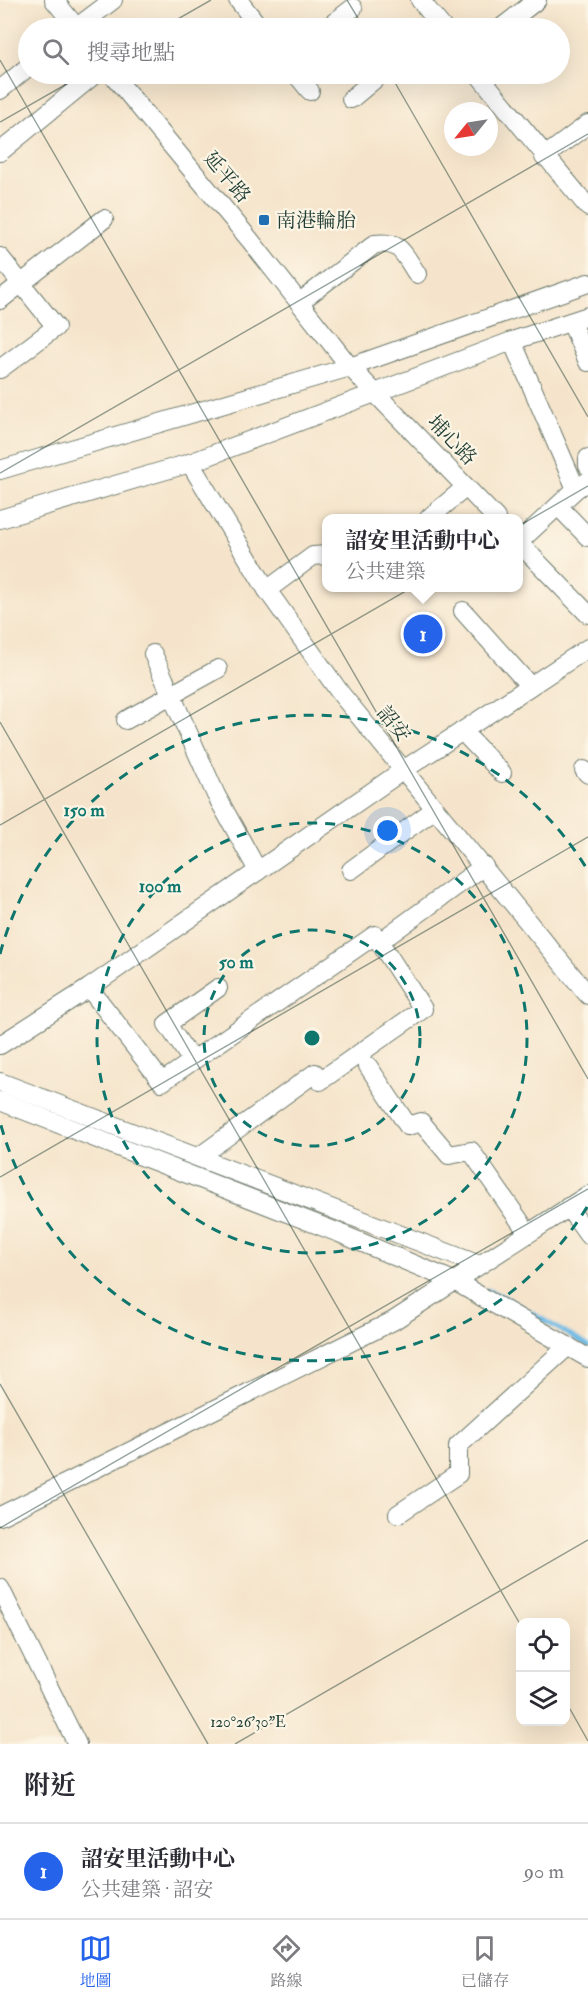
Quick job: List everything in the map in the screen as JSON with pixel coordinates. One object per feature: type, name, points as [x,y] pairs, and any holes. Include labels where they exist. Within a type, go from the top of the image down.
[{"type":"street","points":[[54,0],[68,18]]},
{"type":"street","points":[[89,18],[113,0]]},
{"type":"street","points":[[238,0],[252,18]]},
{"type":"street","points":[[420,0],[433,18]]},
{"type":"street","points":[[514,18],[537,0]]},
{"type":"street","points":[[340,18],[353,8]]},
{"type":"street","points":[[0,90],[18,75]]},
{"type":"street","points":[[0,152],[83,84]]},
{"type":"street","name":"延平路","points":[[120,84],[300,302],[350,367]]},
{"type":"street","points":[[304,84],[310,91]]},
{"type":"street","points":[[351,99],[369,84]]},
{"type":"street","points":[[486,84],[544,157],[588,207]]},
{"type":"street","points":[[544,157],[588,124]]},
{"type":"street","points":[[0,300],[104,219]]},
{"type":"street","points":[[300,302],[375,244],[387,242],[398,245],[417,274]]},
{"type":"street","points":[[0,257],[56,327],[0,369]]},
{"type":"street","points":[[0,470],[350,367],[588,283]]},
{"type":"street","points":[[0,519],[190,463],[512,341],[580,319],[588,362]]},
{"type":"street","points":[[512,341],[582,485],[523,538]]},
{"type":"street","name":"埔心路","points":[[350,367],[491,514]]},
{"type":"street","points":[[588,458],[588,466]]},
{"type":"street","name":"詔安","points":[[190,463],[267,590],[340,694],[588,995]]},
{"type":"street","points":[[435,514],[466,487]]},
{"type":"street","points":[[558,506],[588,537]]},
{"type":"street","points":[[523,546],[588,614]]},
{"type":"street","points":[[267,590],[313,556],[322,555]]},
{"type":"street","points":[[463,611],[530,686]]},
{"type":"street","points":[[0,1045],[89,988],[402,771],[588,648]]},
{"type":"street","points":[[153,654],[216,795],[258,870]]},
{"type":"street","points":[[126,720],[218,669]]},
{"type":"street","points":[[462,731],[502,773]]},
{"type":"street","points":[[351,870],[435,809]]},
{"type":"street","points":[[389,935],[484,866]]},
{"type":"street","points":[[89,988],[162,1082],[375,935],[423,1009],[320,1081],[315,1073],[200,1156]]},
{"type":"street","points":[[192,1061],[167,1024],[218,988]]},
{"type":"street","points":[[368,1066],[408,1126],[421,1122],[449,1155],[471,1151],[528,1233]]},
{"type":"street","points":[[0,1082],[200,1156],[477,1264]]},
{"type":"street","points":[[0,1101],[339,1233],[456,1282],[588,1358]]},
{"type":"street","points":[[0,1516],[393,1321],[456,1282],[477,1264],[588,1195]]},
{"type":"street","points":[[568,1207],[588,1235]]},
{"type":"street","points":[[398,1514],[458,1474],[458,1446],[568,1346]]},
{"type":"street","points":[[0,1588],[78,1744]]},
{"type":"waterway","points":[[487,1290],[504,1297],[588,1346]]},
{"type":"place","name":"南港輪胎","points":[[264,220]]},
{"type":"place","name":"詔安里活動中心","points":[[423,634]]}]
